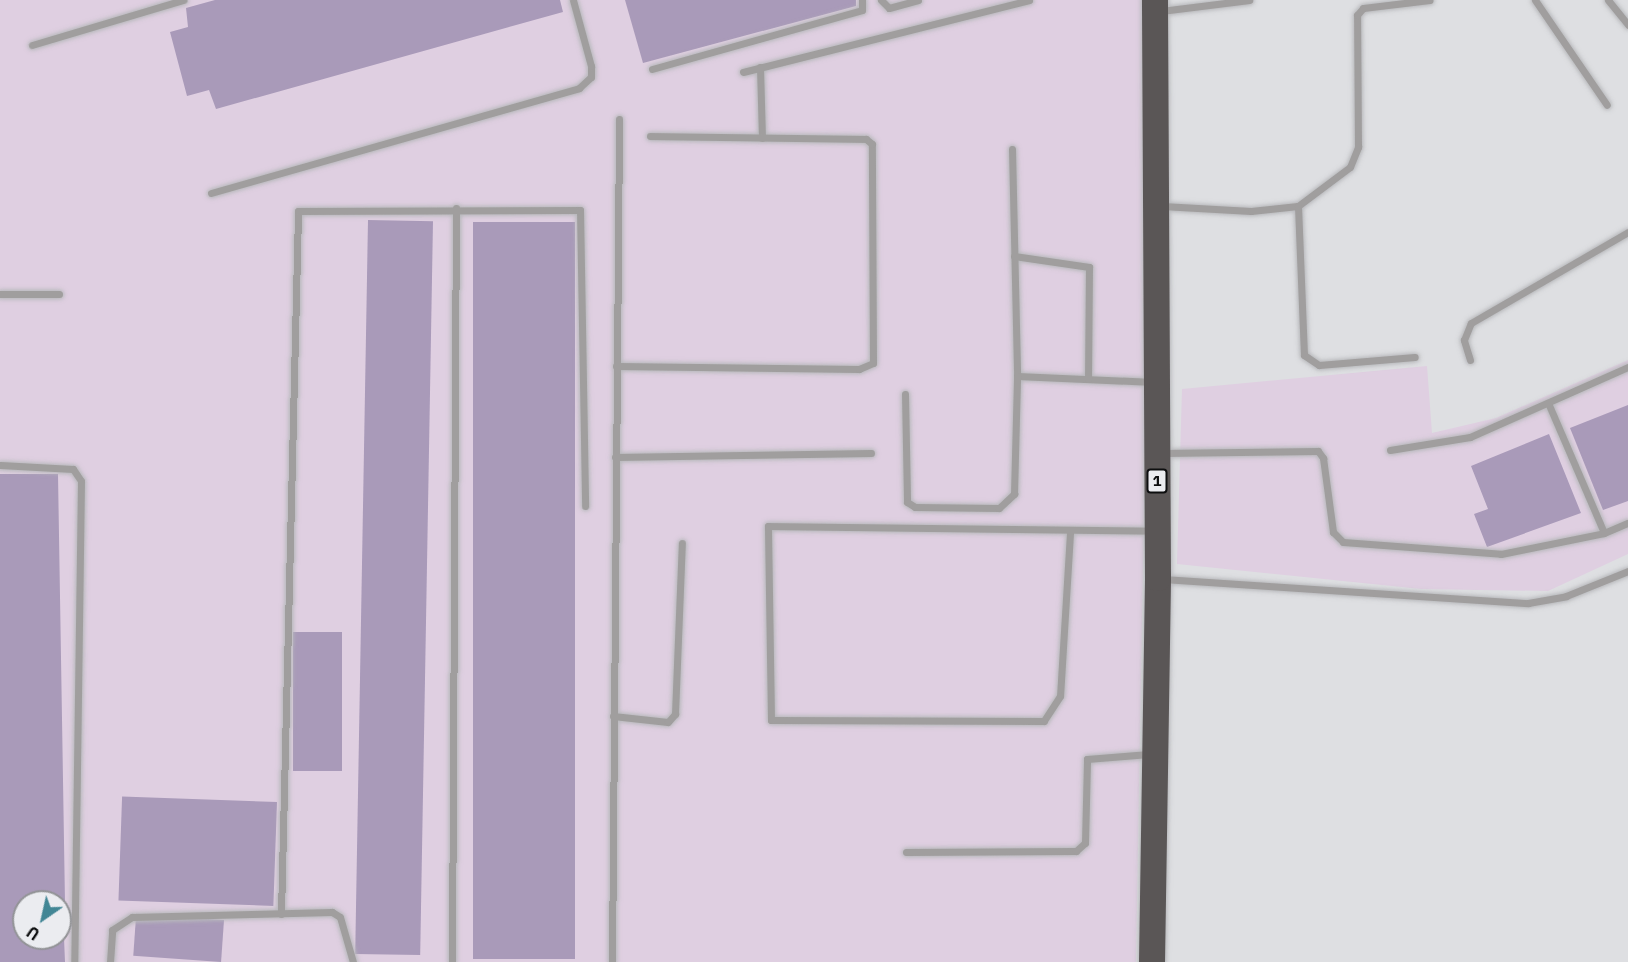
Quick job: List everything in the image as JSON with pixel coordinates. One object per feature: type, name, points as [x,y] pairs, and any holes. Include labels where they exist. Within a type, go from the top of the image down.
[{"type":"highway","name":"1","points":[[1152,962],[1158,578],[1156,382],[1172,207],[1155,6]]},
{"type":"lane","points":[[32,45],[183,0]]},
{"type":"lane","points":[[211,193],[579,87],[591,77],[591,66],[573,0]]},
{"type":"lane","points":[[652,69],[862,10],[862,0]]},
{"type":"lane","points":[[881,0],[890,8],[918,0]]},
{"type":"lane","points":[[743,72],[1029,0]]},
{"type":"lane","points":[[1155,6],[1249,0]]},
{"type":"lane","points":[[1172,207],[1298,206],[1357,158],[1359,11],[1430,0]]},
{"type":"lane","points":[[1535,0],[1607,105]]},
{"type":"lane","points":[[1608,0],[1628,25]]},
{"type":"lane","points":[[760,67],[762,138]]},
{"type":"lane","points":[[612,962],[619,119]]},
{"type":"lane","points":[[616,366],[872,366],[872,144],[866,139],[650,136]]},
{"type":"lane","points":[[905,394],[907,502],[915,507],[999,508],[1014,494],[1017,376],[1012,149]]},
{"type":"lane","points":[[1298,206],[1304,355],[1318,365],[1415,357]]},
{"type":"lane","points":[[280,914],[294,216],[306,208],[572,208],[583,217],[585,506]]},
{"type":"lane","points":[[452,962],[456,208]]},
{"type":"lane","points":[[1470,360],[1464,340],[1471,323],[1628,232]]},
{"type":"lane","points":[[1014,256],[1089,267],[1088,379]]},
{"type":"lane","points":[[0,294],[59,294]]},
{"type":"lane","points":[[1390,450],[1470,437],[1549,405],[1628,367]]},
{"type":"lane","points":[[1017,376],[1156,382]]},
{"type":"lane","points":[[1549,405],[1604,533]]},
{"type":"lane","points":[[1157,453],[1318,452],[1323,458],[1333,532],[1343,542],[1501,554],[1604,533],[1628,522]]},
{"type":"lane","points":[[615,457],[871,453]]},
{"type":"lane","points":[[0,465],[73,469],[81,481],[74,962]]},
{"type":"lane","points":[[1070,533],[1060,696],[1044,721],[771,720],[768,526],[1070,533],[1158,531]]},
{"type":"lane","points":[[613,716],[668,722],[675,714],[682,543]]},
{"type":"lane","points":[[1158,578],[1528,603],[1566,596],[1628,571]]},
{"type":"lane","points":[[906,852],[1076,851],[1084,843],[1087,759],[1155,754]]},
{"type":"lane","points":[[110,962],[112,930],[132,917],[280,914],[337,914],[353,962]]},
{"type":"shaded area","points":[[0,0],[1153,0],[1136,962],[0,962]]},
{"type":"shaded area","points":[[1628,360],[1628,554],[1548,591],[1421,589],[1177,564],[1182,389],[1427,366],[1432,433],[1496,418]]},
{"type":"building","points":[[215,0],[560,0],[563,12],[216,109],[209,90],[187,96],[170,32],[188,27],[186,8]]},
{"type":"building","points":[[625,0],[856,0],[856,6],[643,63]]},
{"type":"building","points":[[368,220],[433,221],[420,955],[355,954]]},
{"type":"building","points":[[473,222],[575,222],[575,959],[473,959]]},
{"type":"building","points":[[1628,405],[1628,501],[1603,510],[1570,428]]},
{"type":"building","points":[[1549,434],[1581,513],[1487,547],[1474,514],[1488,509],[1471,466]]},
{"type":"building","points":[[0,474],[58,474],[65,890],[12,890],[12,950],[64,950],[65,962],[0,962]]},
{"type":"building","points":[[293,632],[342,632],[342,771],[293,771]]},
{"type":"building","points":[[122,797],[277,802],[273,906],[118,901]]},
{"type":"building","points":[[136,914],[224,920],[221,962],[133,956]]}]
